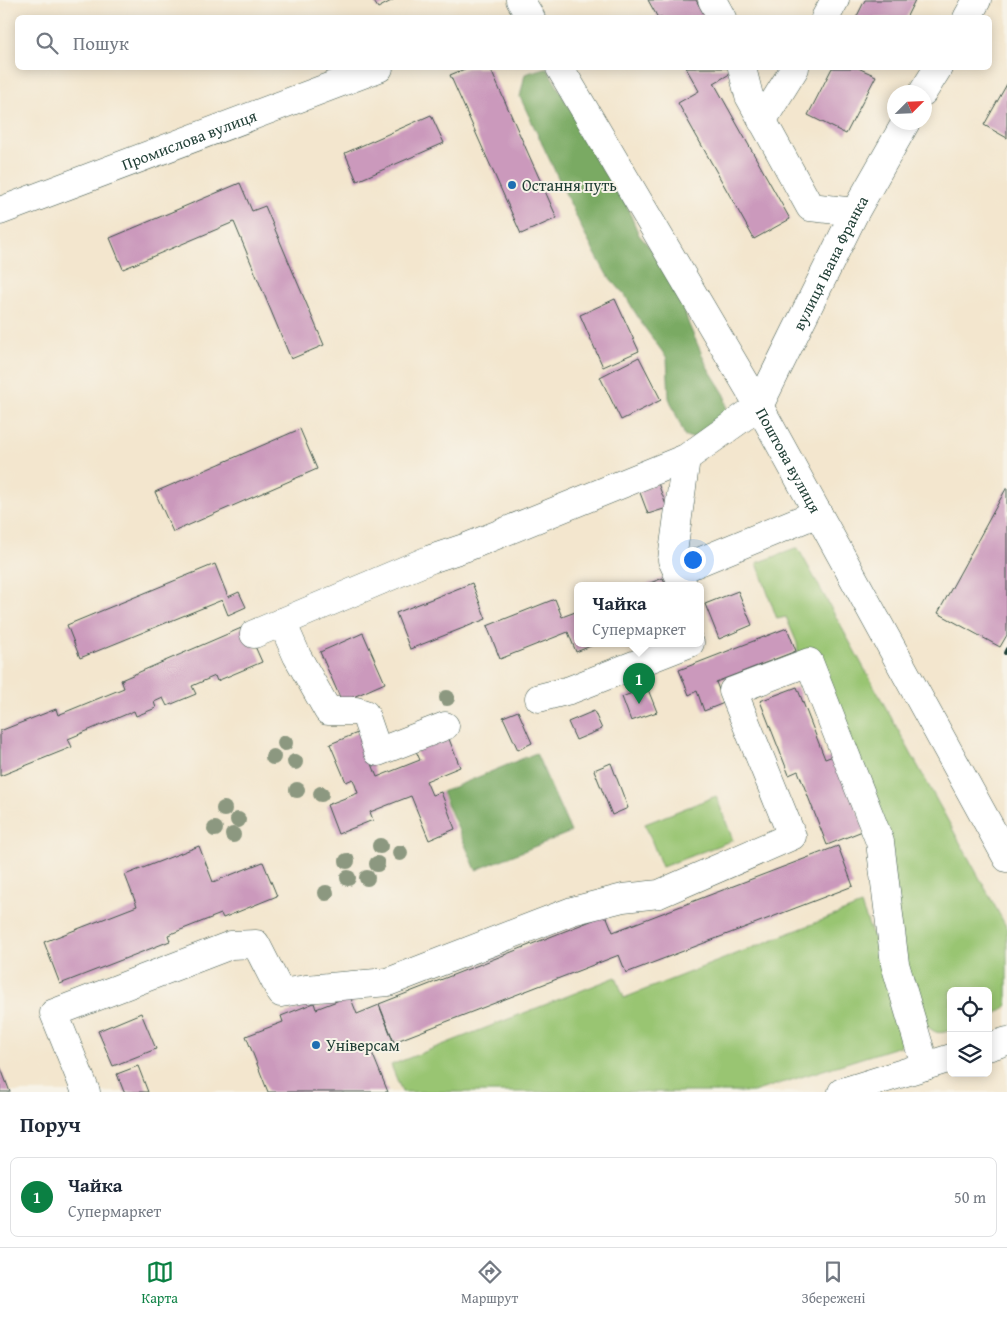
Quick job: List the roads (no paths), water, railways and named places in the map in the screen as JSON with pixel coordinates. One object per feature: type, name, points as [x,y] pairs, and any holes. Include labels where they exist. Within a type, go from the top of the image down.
[{"type":"street","points":[[712,0],[720,15]]},
{"type":"street","points":[[827,15],[835,0]]},
{"type":"street","points":[[968,15],[977,0]]},
{"type":"street","name":"Промислова вулиця","points":[[0,211],[374,70]]},
{"type":"street","name":"Поштова вулиця","points":[[561,70],[759,406],[1007,858]]},
{"type":"street","points":[[742,70],[749,96],[810,207],[855,212]]},
{"type":"street","points":[[762,121],[794,70]]},
{"type":"street","points":[[928,85],[937,70]]},
{"type":"street","name":"вулиця Івана Франка","points":[[759,406],[855,212],[901,130]]},
{"type":"street","points":[[254,634],[431,559],[467,547],[686,458],[759,406]]},
{"type":"street","points":[[686,458],[672,560],[680,578],[818,513]]},
{"type":"street","points":[[282,622],[297,656],[328,711],[356,711],[364,714],[378,752],[445,726]]},
{"type":"street","points":[[539,698],[570,690],[680,647]]},
{"type":"street","points":[[86,1092],[54,1013],[232,945],[256,944],[281,993],[388,982],[572,910],[623,898],[659,894],[792,836],[734,691],[809,662],[880,842],[895,964],[938,1062],[842,1092]]},
{"type":"street","points":[[992,1046],[1007,1041]]},
{"type":"railway","points":[[1005,653],[1007,649]]},
{"type":"place","name":"Остання путь","points":[[512,185]]},
{"type":"place","name":"Чайка","points":[[639,704]]},
{"type":"place","name":"Універсам","points":[[316,1045]]}]
